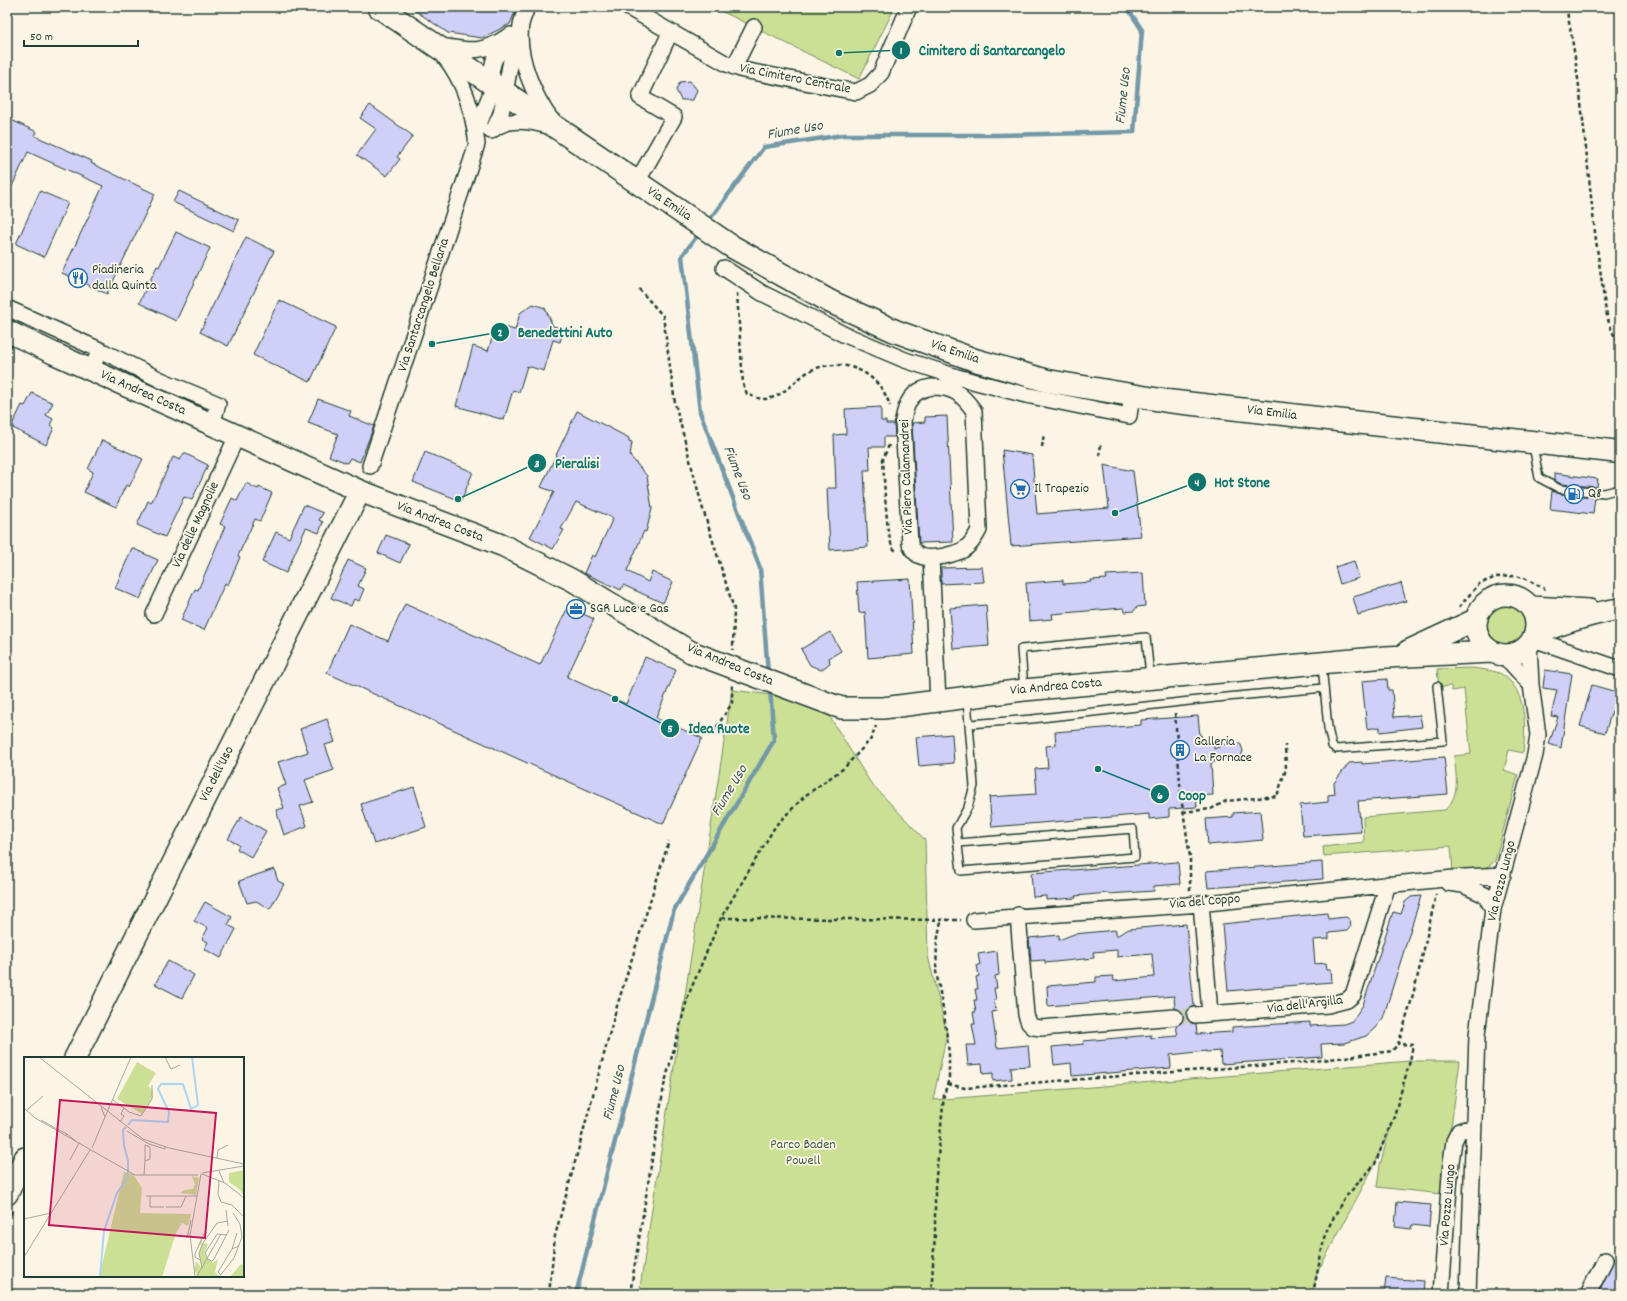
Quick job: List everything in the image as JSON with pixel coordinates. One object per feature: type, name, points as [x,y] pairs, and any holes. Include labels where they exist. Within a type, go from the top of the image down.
[{"type":"main road","name":"Via Emilia","points":[[379,7],[731,246],[831,302],[895,331],[975,360],[1048,381],[1167,401],[1620,452]]},
{"type":"street","name":"Via Santarcangelo Bellaria","points":[[494,129],[501,114],[500,89],[491,72],[494,60],[517,31],[527,7]]},
{"type":"street","name":"Via Cimitero Centrale","points":[[627,7],[670,33],[743,70],[856,92],[870,85],[881,72],[909,7]]},
{"type":"street","points":[[731,65],[754,27]]},
{"type":"street","points":[[434,44],[464,50],[484,49],[496,45],[517,31]]},
{"type":"street","name":"Via Santarcangelo Bellaria","points":[[517,31],[522,58],[528,76],[548,116],[557,128]]},
{"type":"street","points":[[645,188],[674,117],[640,97],[670,33]]},
{"type":"street","name":"Via Santarcangelo Bellaria","points":[[434,44],[457,76],[467,96],[474,120],[476,138]]},
{"type":"street","name":"Via Santarcangelo Bellaria","points":[[370,466],[476,138],[500,89]]},
{"type":"street","name":"Via Santarcangelo Bellaria","points":[[476,138],[509,122],[521,121],[538,123],[557,128]]},
{"type":"street","points":[[730,271],[762,293],[842,334],[905,360],[957,377],[1026,395],[1129,416],[1132,395]]},
{"type":"street","points":[[7,308],[100,350],[161,380],[218,404],[212,424]]},
{"type":"street","name":"Via Andrea Costa","points":[[7,331],[360,491],[504,546],[572,580],[691,652],[842,708],[883,708],[1024,690],[1321,663],[1396,657],[1496,653]]},
{"type":"street","points":[[91,370],[100,350]]},
{"type":"street","name":"Via Piero Calamandrei","points":[[943,387],[965,398],[974,411],[979,530],[973,541],[963,550],[953,554],[931,558],[923,557],[914,552],[910,544],[903,421],[908,402],[921,388],[943,387]]},
{"type":"street","name":"Via delle Magnolie","points":[[154,614],[237,436]]},
{"type":"street","name":"Via dell'Uso","points":[[76,1057],[360,491]]},
{"type":"street","points":[[931,558],[938,701]]},
{"type":"street","points":[[1531,685],[1510,662],[1484,646],[1476,629],[1480,610],[1486,602],[1495,597],[1504,595],[1514,596],[1523,600],[1535,615],[1537,624],[1532,639]]},
{"type":"street","points":[[1530,607],[1612,610]]},
{"type":"street","points":[[1496,653],[1516,654],[1532,639],[1564,623],[1612,610]]},
{"type":"street","name":"Via Andrea Costa","points":[[1396,657],[1444,636],[1477,619]]},
{"type":"street","points":[[1532,639],[1620,669]]},
{"type":"street","name":"Via Pozzo Lungo","points":[[1468,1294],[1477,1035],[1493,909],[1536,755],[1538,735],[1531,685],[1532,639]]},
{"type":"street","name":"Via del Coppo","points":[[974,920],[1202,903],[1388,884],[1503,875]]},
{"type":"street","name":"Via del Coppo","points":[[1436,880],[1463,886],[1485,895],[1493,909]]},
{"type":"street","name":"Via dell'Argilla","points":[[1195,1015],[1328,1005],[1347,1000],[1354,995],[1388,884]]},
{"type":"street","points":[[1202,903],[1210,1014]]},
{"type":"street","points":[[1018,916],[1026,1015],[1029,1023],[1033,1027],[1041,1028],[1175,1016]]},
{"type":"street","name":"Via Pozzo Lungo","points":[[1441,1294],[1451,1162],[1454,1141],[1460,1131],[1473,1127]]},
{"type":"street","points":[[7,1194],[16,1170]]},
{"type":"street","points":[[1588,1294],[1605,1260]]},
{"type":"lane","points":[[1533,442],[1539,478],[1560,489],[1604,493],[1620,489]]},
{"type":"lane","points":[[1024,690],[1020,649],[1146,637],[1150,678]]},
{"type":"lane","points":[[1321,663],[1328,728],[1332,746],[1336,749],[1443,740],[1437,686]]},
{"type":"lane","points":[[970,724],[1032,719],[1174,702],[1324,688]]},
{"type":"lane","points":[[958,843],[1133,829],[1135,857],[961,871],[956,828],[968,807],[974,786],[967,698]]},
{"type":"path","points":[[1566,7],[1574,45],[1597,245],[1607,311],[1615,338],[1620,344]]},
{"type":"path","points":[[730,271],[743,384],[747,394],[762,400],[774,397],[813,369],[828,366],[850,365],[870,376],[881,387],[890,405],[891,411]]},
{"type":"path","points":[[639,289],[663,316],[675,403],[702,506],[734,609],[733,654]]},
{"type":"path","points":[[1042,447],[1044,434]]},
{"type":"path","points":[[889,444],[883,459],[888,532],[892,547],[901,556]]},
{"type":"path","points":[[1100,456],[1101,445]]},
{"type":"path","points":[[1456,611],[1479,584],[1496,577],[1515,576],[1526,579],[1551,592]]},
{"type":"path","points":[[713,733],[732,703],[732,683]]},
{"type":"path","points":[[1174,702],[1183,812],[1190,856],[1190,892],[1186,892]]},
{"type":"path","points":[[630,1294],[664,1086],[688,996],[721,918],[776,825],[806,795],[844,768],[871,740],[883,708]]},
{"type":"path","points":[[1183,812],[1211,809],[1226,801],[1277,796],[1286,769],[1285,745]]},
{"type":"path","points":[[549,1294],[555,1236],[617,1006],[668,841]]},
{"type":"path","points":[[948,1084],[965,1088],[1306,1062],[1392,1051],[1398,1044],[1405,1023],[1422,960],[1436,894],[1436,880]]},
{"type":"path","points":[[721,918],[941,921],[974,920]]},
{"type":"path","points":[[931,1294],[935,1234],[935,1187],[944,1095],[949,1080],[949,1052],[936,971],[937,942],[941,921]]},
{"type":"path","points":[[1313,1294],[1325,1234],[1343,1200],[1375,1164],[1394,1116],[1410,1061],[1413,1045],[1398,1044]]},
{"type":"green space","points":[[713,7],[895,7],[859,79]]},
{"type":"green space","points":[[1507,604],[1522,610],[1528,625],[1522,640],[1507,646],[1492,640],[1486,625],[1492,610]]},
{"type":"green space","points":[[1473,668],[1493,671],[1503,675],[1517,690],[1523,711],[1525,733],[1523,753],[1509,750],[1504,770],[1518,775],[1495,861],[1491,865],[1481,869],[1453,872],[1451,846],[1324,856],[1323,847],[1364,842],[1363,817],[1445,810],[1450,804],[1456,784],[1454,756],[1471,754],[1464,689],[1452,691],[1451,686],[1439,687],[1437,669]]},
{"type":"green space","name":"Parco Baden Powell","points":[[732,690],[820,701],[870,782],[925,840],[928,956],[947,1033],[933,1100],[1410,1061],[1460,1061],[1442,1194],[1377,1187],[1380,1165],[1392,1122],[1375,1164],[1317,1273],[1312,1294],[639,1294]]},
{"type":"building","points":[[410,7],[517,7],[510,24],[482,38],[448,33]]},
{"type":"building","points":[[690,81],[697,90],[693,100],[681,100],[676,90],[680,82]]},
{"type":"building","points":[[370,105],[413,136],[397,157],[400,159],[387,176],[357,155],[376,129],[360,118]]},
{"type":"building","points":[[7,118],[37,132],[35,136],[92,161],[91,163],[155,194],[107,294],[62,273],[103,186],[28,152],[7,197]]},
{"type":"building","points":[[40,191],[68,203],[44,257],[16,244]]},
{"type":"building","points":[[179,191],[239,220],[234,231],[173,202]]},
{"type":"building","points":[[176,232],[210,248],[176,321],[139,303]]},
{"type":"building","points":[[246,237],[274,251],[228,346],[200,332]]},
{"type":"building","points":[[279,300],[336,327],[310,382],[253,355]]},
{"type":"building","points":[[533,304],[545,308],[553,326],[564,329],[560,342],[553,340],[544,371],[527,366],[519,392],[513,390],[504,420],[456,406],[473,346],[488,351],[496,325],[515,330],[520,313]]},
{"type":"building","points":[[32,393],[53,403],[46,415],[53,419],[50,425],[54,428],[46,445],[13,428],[14,426],[12,425],[22,405],[25,406]]},
{"type":"building","points":[[318,399],[351,411],[349,416],[374,426],[360,462],[350,458],[347,463],[329,456],[338,434],[308,423]]},
{"type":"building","points":[[881,407],[881,421],[886,421],[886,424],[894,424],[895,437],[884,437],[884,447],[869,447],[870,470],[864,470],[868,547],[830,550],[827,488],[836,488],[834,435],[846,434],[845,409]]},
{"type":"building","points":[[577,411],[629,438],[629,441],[632,442],[630,456],[647,476],[652,509],[646,532],[644,531],[627,571],[648,582],[652,572],[673,582],[663,603],[623,585],[621,590],[584,573],[592,555],[595,557],[613,518],[576,502],[561,529],[564,530],[553,549],[530,537],[554,492],[541,487]]},
{"type":"building","points":[[947,416],[953,542],[919,543],[912,423],[925,422],[925,417]]},
{"type":"building","points":[[102,440],[143,459],[129,487],[126,485],[116,507],[84,492],[93,472],[88,469]]},
{"type":"building","name":"Il Trapezio","points":[[1002,450],[1032,455],[1037,514],[1109,508],[1104,465],[1133,471],[1141,536],[1011,546]]},
{"type":"building","points":[[425,452],[473,472],[461,501],[413,482]]},
{"type":"building","points":[[184,453],[208,465],[192,500],[184,497],[165,537],[137,525],[148,501],[151,503],[173,457],[180,460]]},
{"type":"building","points":[[1554,473],[1598,479],[1597,487],[1561,484],[1554,480]]},
{"type":"building","points":[[246,483],[258,489],[259,487],[272,493],[260,521],[255,519],[238,556],[240,557],[228,585],[225,583],[204,630],[181,620],[195,589],[198,590],[225,526],[220,524],[232,498],[237,501]]},
{"type":"building","points":[[1552,491],[1560,494],[1595,497],[1593,514],[1550,509]]},
{"type":"building","points":[[304,505],[323,513],[319,520],[323,522],[319,533],[306,528],[286,573],[262,562],[276,532],[289,538]]},
{"type":"building","points":[[386,535],[409,544],[400,563],[378,553]]},
{"type":"building","points":[[132,548],[158,560],[140,599],[115,588]]},
{"type":"building","points":[[348,560],[366,568],[358,586],[364,589],[359,601],[354,599],[351,606],[331,598]]},
{"type":"building","points":[[1354,561],[1359,578],[1340,584],[1335,567]]},
{"type":"building","points":[[982,567],[984,582],[941,584],[941,568]]},
{"type":"building","points":[[1143,573],[1145,606],[1137,607],[1134,611],[1125,612],[1123,608],[1052,614],[1053,619],[1029,621],[1026,583],[1063,580],[1063,584],[1091,582],[1091,580],[1107,579],[1106,575]]},
{"type":"building","points":[[910,579],[914,654],[868,658],[865,612],[859,613],[857,582]]},
{"type":"building","points":[[1401,583],[1406,601],[1358,615],[1353,597]]},
{"type":"building","points":[[405,604],[540,665],[568,607],[594,619],[567,677],[626,704],[645,657],[676,670],[656,718],[702,738],[663,824],[327,673],[349,624],[388,641]]},
{"type":"building","points":[[986,605],[989,646],[953,649],[950,608]]},
{"type":"building","points":[[830,632],[841,651],[829,658],[830,663],[821,670],[810,665],[801,649]]},
{"type":"building","points":[[1545,670],[1572,674],[1561,748],[1549,744],[1558,717],[1551,716],[1557,690],[1543,688]]},
{"type":"building","points":[[1387,679],[1388,690],[1392,690],[1394,717],[1420,715],[1422,727],[1380,732],[1380,727],[1367,729],[1362,681]]},
{"type":"building","points":[[1592,685],[1620,693],[1615,712],[1612,711],[1605,733],[1580,726]]},
{"type":"building","points":[[1198,716],[1200,736],[1201,735],[1202,739],[1214,738],[1214,749],[1230,742],[1237,742],[1241,745],[1243,751],[1241,757],[1236,760],[1215,756],[1215,762],[1211,763],[1213,795],[1196,796],[1197,807],[1169,809],[1169,817],[1149,819],[1149,814],[992,827],[989,797],[1037,794],[1035,769],[1048,768],[1046,746],[1056,745],[1055,732],[1141,725],[1141,720]]},
{"type":"building","points":[[327,719],[335,742],[325,745],[334,770],[305,780],[313,802],[300,806],[307,826],[284,835],[276,810],[284,808],[277,788],[286,785],[278,762],[308,752],[300,729]]},
{"type":"building","points":[[952,734],[954,763],[919,766],[916,737]]},
{"type":"building","points":[[1444,757],[1448,794],[1358,801],[1361,832],[1303,836],[1300,805],[1328,802],[1328,795],[1335,794],[1334,783],[1349,763],[1362,762],[1362,764]]},
{"type":"building","points":[[414,787],[426,827],[374,844],[361,804]]},
{"type":"building","points":[[1260,811],[1263,840],[1208,845],[1206,819],[1233,817],[1233,813]]},
{"type":"building","points":[[241,817],[266,831],[251,857],[237,849],[239,845],[228,839]]},
{"type":"building","points":[[1178,862],[1180,884],[1154,886],[1154,891],[1108,893],[1075,896],[1076,898],[1046,900],[1046,896],[1033,897],[1031,873]]},
{"type":"building","points":[[1322,862],[1323,879],[1208,888],[1206,871]]},
{"type":"building","points":[[274,869],[278,881],[284,884],[270,909],[256,901],[247,903],[239,881]]},
{"type":"building","points":[[1421,896],[1383,1018],[1366,1036],[1345,1043],[1321,1044],[1322,1057],[1221,1064],[1220,1051],[1206,1051],[1170,1055],[1171,1068],[1072,1076],[1071,1063],[1054,1065],[1052,1047],[1084,1044],[1083,1041],[1151,1035],[1151,1038],[1178,1036],[1176,1026],[1183,1021],[1184,1016],[1182,1012],[1175,1008],[1174,996],[1048,1006],[1047,986],[1096,982],[1096,977],[1113,976],[1114,981],[1154,977],[1152,954],[1117,957],[1117,950],[1093,952],[1094,958],[1045,963],[1045,960],[1031,961],[1029,938],[1059,935],[1059,940],[1074,934],[1116,930],[1116,936],[1129,929],[1186,924],[1194,1006],[1187,1011],[1186,1016],[1191,1023],[1196,1024],[1197,1034],[1232,1032],[1232,1027],[1310,1022],[1310,1026],[1344,1024],[1352,1021],[1363,1005],[1393,912],[1401,914],[1405,902],[1411,897]]},
{"type":"building","points":[[205,902],[232,917],[228,925],[236,929],[221,958],[204,949],[208,942],[202,939],[208,928],[194,921]]},
{"type":"building","points":[[1327,913],[1328,919],[1346,917],[1350,920],[1351,926],[1347,931],[1329,933],[1329,939],[1313,940],[1315,964],[1326,963],[1327,969],[1331,969],[1332,982],[1228,991],[1222,924]]},
{"type":"building","points":[[997,951],[999,975],[995,976],[997,988],[994,988],[996,1011],[992,1012],[997,1048],[1028,1045],[1030,1066],[1011,1067],[1012,1079],[993,1081],[993,1073],[983,1074],[982,1064],[968,1065],[966,1045],[976,1045],[972,1024],[975,1024],[973,1012],[976,1012],[974,1000],[977,1000],[975,989],[978,989],[976,977],[979,976],[977,965],[980,965],[978,954]]},
{"type":"building","points":[[168,961],[194,975],[182,998],[155,984]]},
{"type":"building","points":[[1397,1202],[1431,1205],[1429,1227],[1412,1225],[1411,1229],[1395,1227]]},
{"type":"building","points":[[1620,1247],[1620,1294],[1605,1294],[1599,1291]]},
{"type":"building","points":[[1386,1278],[1424,1281],[1423,1294],[1384,1294]]},
{"type":"waterway","name":"Fiume Uso","points":[[707,223],[764,147],[843,135],[997,135],[1134,132],[1142,30],[1127,7]]},
{"type":"waterway","name":"Fiume Uso","points":[[700,232],[682,256],[700,412],[760,568],[768,674]]},
{"type":"waterway","name":"Fiume Uso","points":[[576,1294],[674,910],[774,740],[770,688]]},
{"type":"tunnel","points":[[1175,1017],[1195,1015]]},
{"type":"place","name":"Cimitero di Santarcangelo","points":[[839,53]]},
{"type":"place","name":"Piadineria dalla Quinta","points":[[78,278]]},
{"type":"place","name":"Benedettini Auto","points":[[432,344]]},
{"type":"place","name":"Il Trapezio","points":[[1020,489]]},
{"type":"place","name":"Q8","points":[[1574,494]]},
{"type":"place","name":"Pieralisi","points":[[458,499]]},
{"type":"place","name":"Hot Stone","points":[[1115,513]]},
{"type":"place","name":"SGR Luce e Gas","points":[[576,609]]},
{"type":"place","name":"Idea Ruote","points":[[615,699]]},
{"type":"place","name":"Galleria La Fornace","points":[[1180,750]]},
{"type":"place","name":"Coop","points":[[1098,769]]}]
